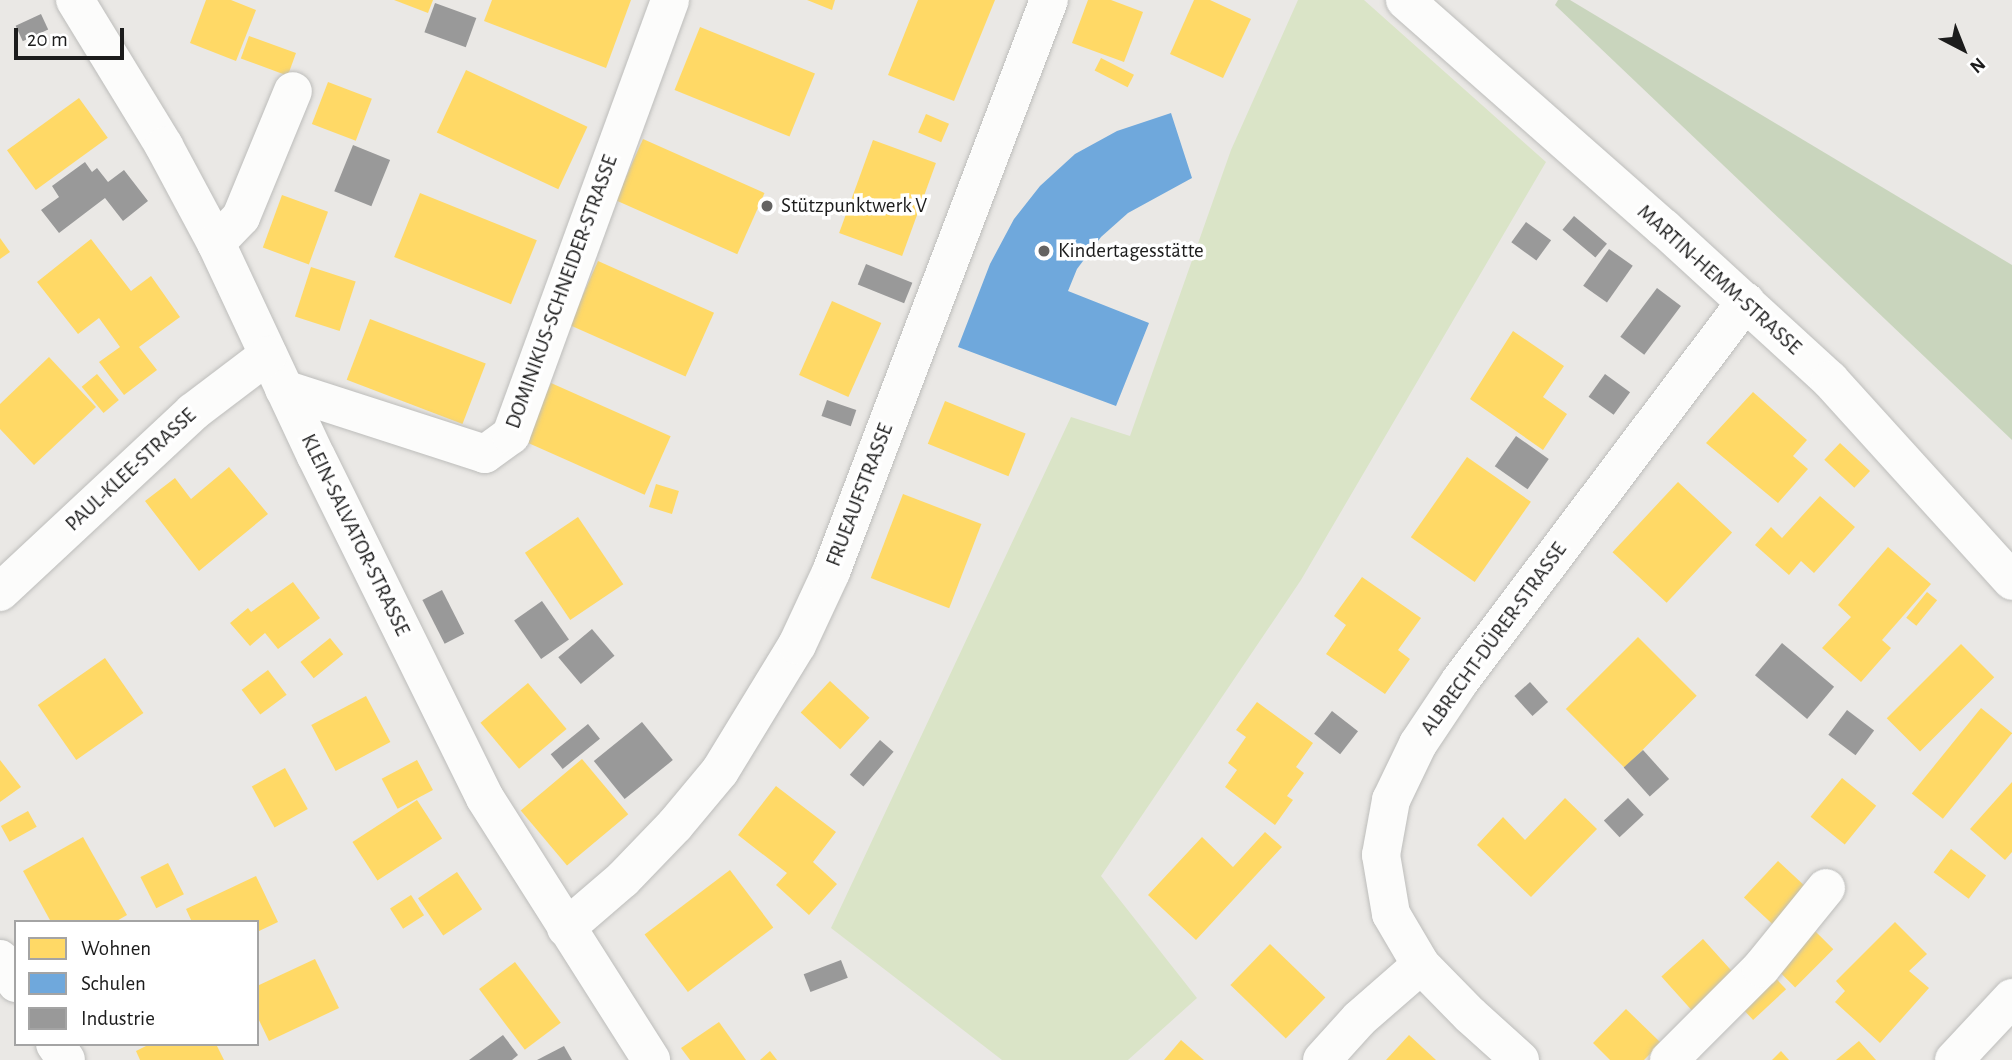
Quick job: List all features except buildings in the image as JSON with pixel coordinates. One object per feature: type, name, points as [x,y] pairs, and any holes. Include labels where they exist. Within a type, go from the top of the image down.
[{"type":"street","name":"KLEIN-SALVATOR-STRASSE","points":[[75,0],[164,146],[216,243],[284,389],[485,798],[651,1060]]},
{"type":"street","name":"DOMINIKUS-SCHNEIDER-STRASSE","points":[[284,389],[485,454],[511,435],[670,0]]},
{"type":"street","name":"FRUEAUFSTRASSE","points":[[566,928],[622,879],[675,825],[720,771],[797,645],[836,559],[1049,0]]},
{"type":"street","name":"MARTIN-HEMM-STRASSE","points":[[1405,0],[1746,302],[1830,380],[2012,581]]},
{"type":"street","points":[[216,243],[241,217],[293,91]]},
{"type":"street","name":"ALBRECHT-DÜRER-STRASSE","points":[[1520,1060],[1470,1016],[1421,965],[1391,914],[1381,855],[1391,800],[1418,744],[1460,681],[1746,302]]},
{"type":"street","name":"PAUL-KLEE-STRASSE","points":[[0,592],[193,412],[268,355]]},
{"type":"street","points":[[1668,1060],[1761,968],[1826,888]]},
{"type":"street","points":[[0,959],[14,980]]},
{"type":"street","points":[[1322,1060],[1359,1019],[1421,965]]},
{"type":"street","points":[[1954,1060],[2012,998]]},
{"type":"green space","points":[[1298,0],[1364,0],[1546,162],[1301,580],[1101,876],[1197,998],[1128,1060],[1002,1060],[831,928],[1071,417],[1130,436],[1231,150]]},
{"type":"green space","points":[[1558,0],[1570,0],[2012,265],[2012,440],[1555,5]]},
{"type":"place","name":"Stützpunktwerk V","points":[[767,206]]},
{"type":"place","name":"Kindertagesstätte","points":[[1044,251]]}]
